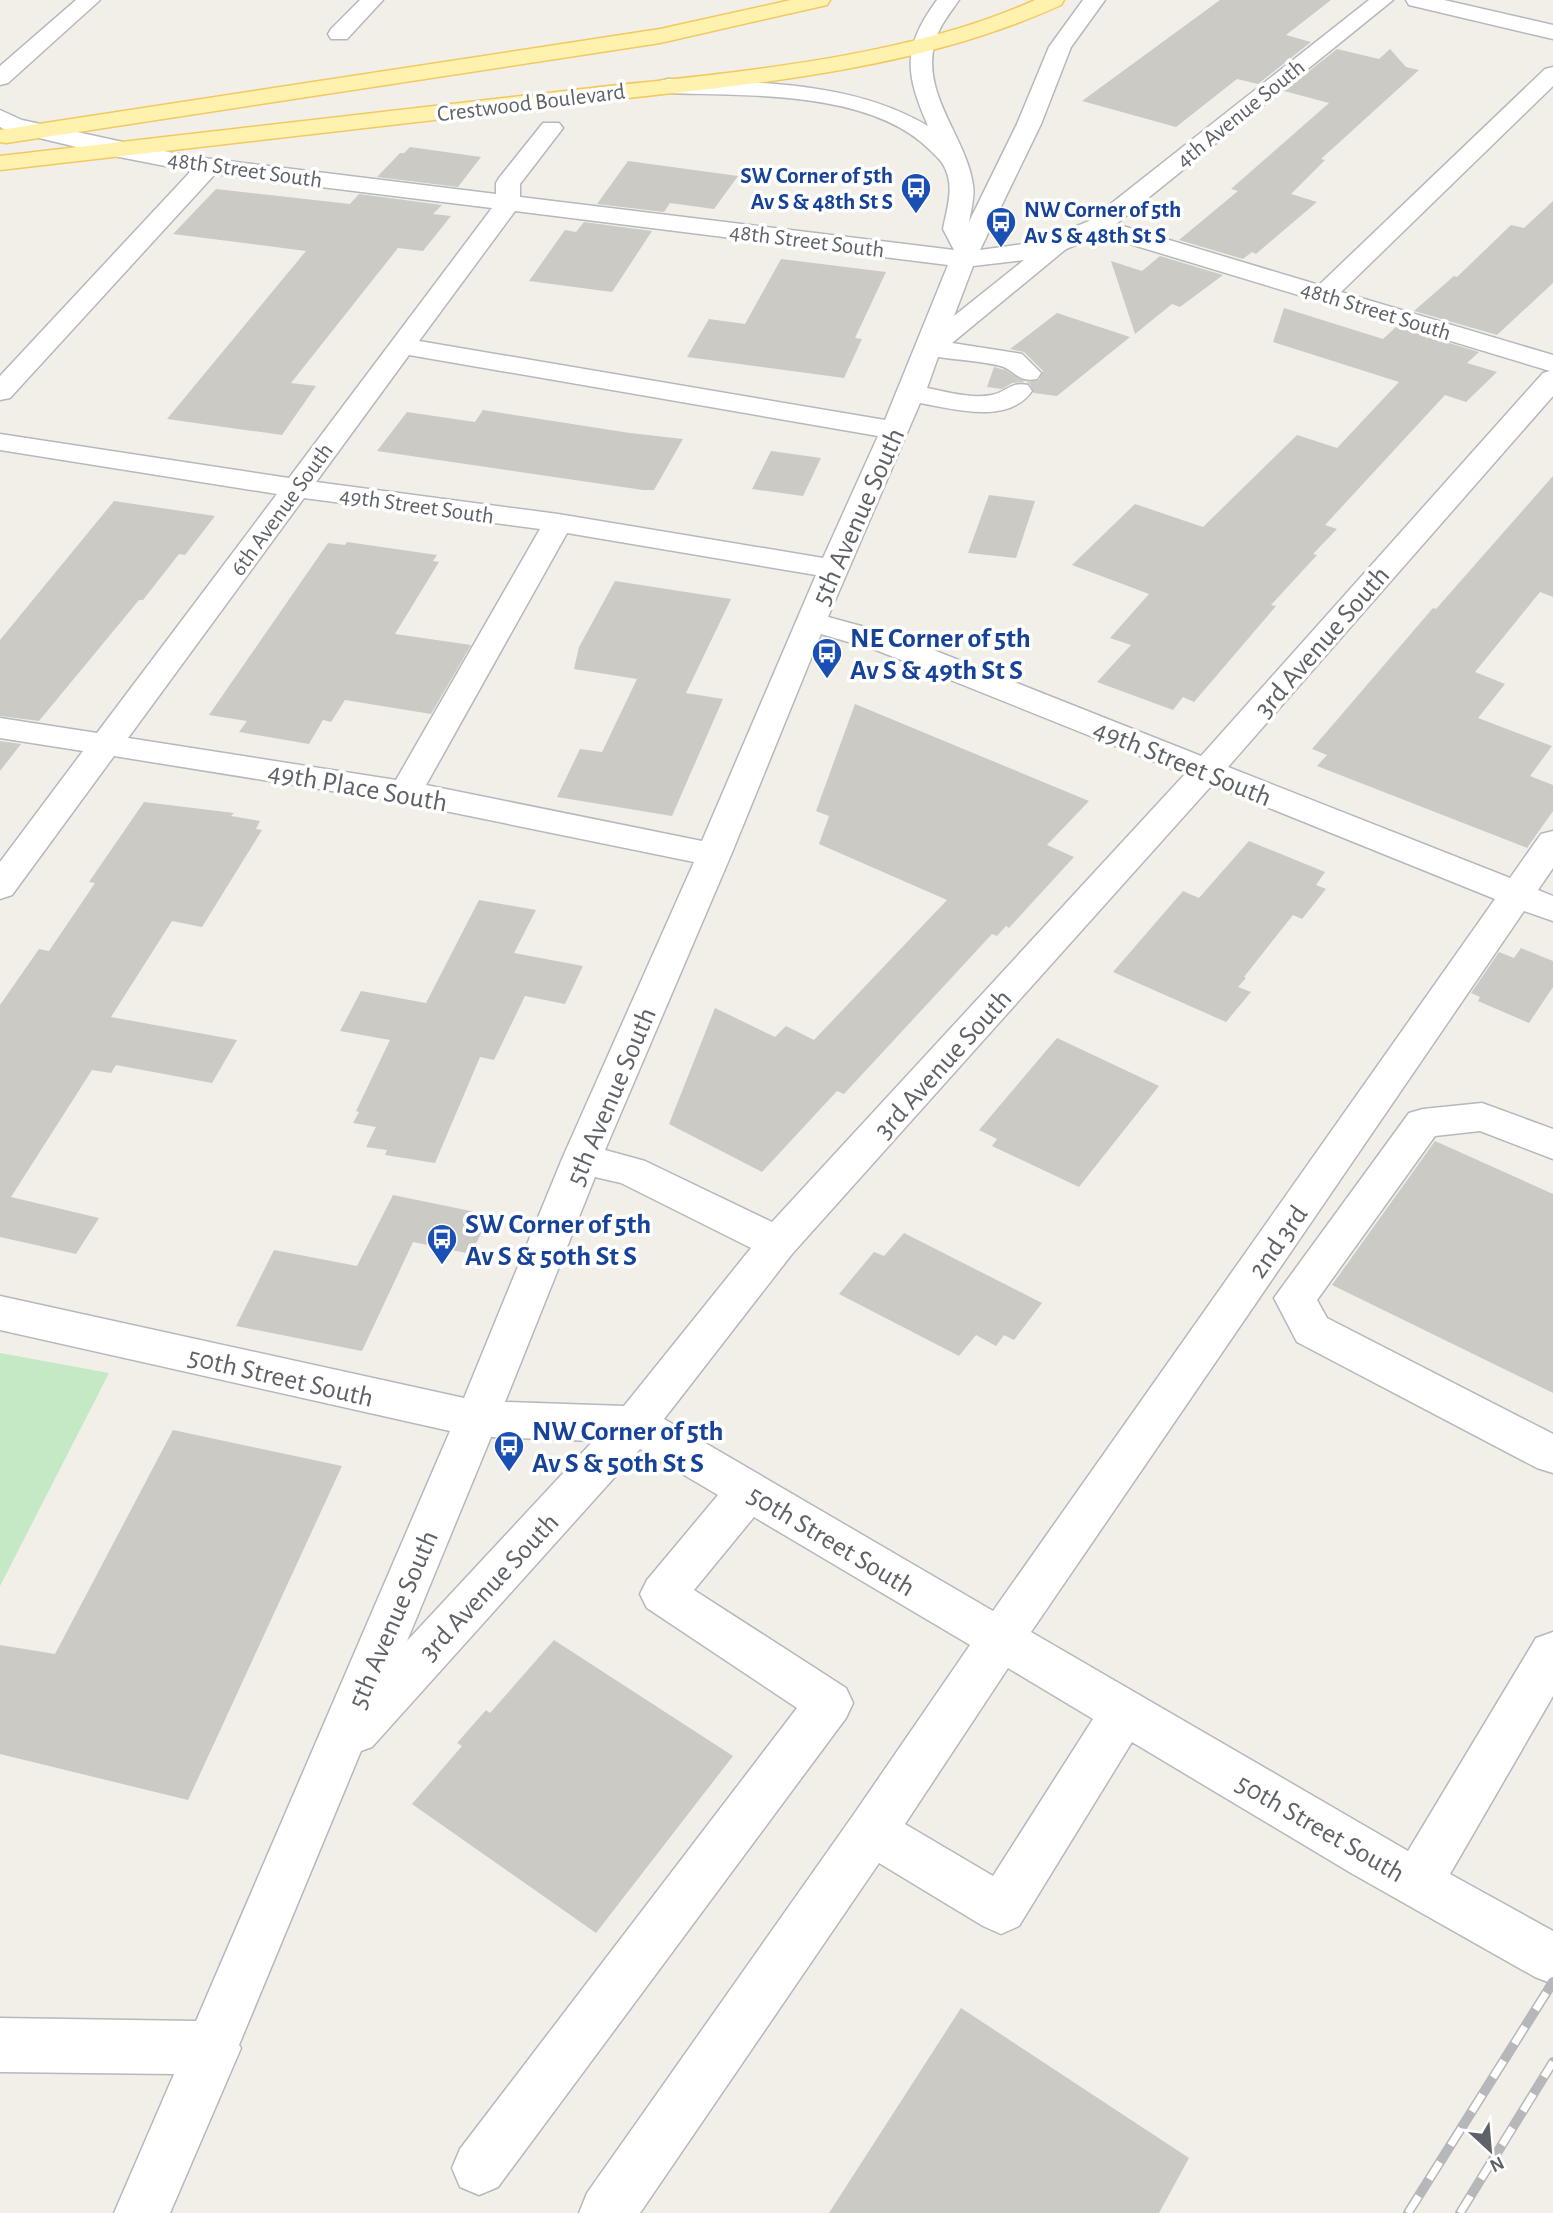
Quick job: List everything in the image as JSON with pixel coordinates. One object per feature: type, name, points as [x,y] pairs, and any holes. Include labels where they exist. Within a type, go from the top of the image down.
[{"type":"main road","name":"Crestwood Boulevard","points":[[0,137],[660,36],[819,0]]},
{"type":"main road","name":"Crestwood Boulevard","points":[[0,163],[806,68],[922,46],[1009,20],[1053,0]]},
{"type":"street","points":[[0,78],[89,0]]},
{"type":"street","points":[[339,34],[373,0]]},
{"type":"street","points":[[948,0],[935,16],[922,46],[919,64],[923,88],[955,162],[962,190],[955,229],[965,256]]},
{"type":"street","name":"5th Avenue South","points":[[142,2213],[214,2049],[336,1751],[477,1419],[582,1159],[930,348],[965,256],[1029,124],[1060,47],[1094,0]]},
{"type":"street","name":"4th Avenue South","points":[[1098,226],[1382,0]]},
{"type":"street","points":[[1417,0],[1553,32]]},
{"type":"street","points":[[1324,294],[1553,74]]},
{"type":"street","points":[[668,86],[793,94],[855,104],[888,114],[916,128],[939,144],[955,162]]},
{"type":"street","name":"48th Street South","points":[[0,117],[14,125],[114,149],[209,166],[965,256],[1007,256],[1058,246],[1098,226],[1553,364]]},
{"type":"street","name":"6th Avenue South","points":[[0,887],[508,203],[508,183],[551,128]]},
{"type":"street","points":[[0,392],[209,166]]},
{"type":"street","points":[[930,348],[1058,246]]},
{"type":"street","points":[[400,346],[895,430]]},
{"type":"street","points":[[911,393],[990,405],[1011,399],[1023,382],[1012,360],[930,348]]},
{"type":"street","name":"3rd Avenue South","points":[[336,1751],[635,1424],[778,1243],[1206,771],[1553,379]]},
{"type":"street","name":"49th Street South","points":[[0,442],[296,488],[558,523],[834,569]]},
{"type":"street","points":[[406,792],[482,653],[558,523]]},
{"type":"street","name":"49th Street South","points":[[811,622],[887,643],[1535,902]]},
{"type":"street","name":"49th Place South","points":[[0,728],[406,792],[713,855]]},
{"type":"street","name":"2nd 3rd","points":[[607,2213],[671,2117],[872,1831],[1000,1640],[1535,902],[1553,842]]},
{"type":"street","points":[[1553,1144],[1482,1117],[1423,1122],[1295,1298],[1312,1329],[1553,1455]]},
{"type":"street","points":[[582,1159],[631,1171],[778,1243]]},
{"type":"street","name":"50th Street South","points":[[0,1313],[477,1419],[635,1424],[1000,1640],[1553,1959]]},
{"type":"street","points":[[479,2168],[829,1703],[663,1594],[748,1491]]},
{"type":"street","points":[[1417,1882],[1553,1653]]},
{"type":"street","points":[[872,1831],[1001,1909],[1124,1712]]},
{"type":"street","points":[[0,2045],[214,2049]]},
{"type":"green space","points":[[0,1353],[109,1373],[0,1586]]},
{"type":"building","points":[[1220,0],[1331,0],[1286,35],[1311,42],[1258,84],[1237,79],[1176,127],[1082,101]]},
{"type":"building","points":[[1337,49],[1379,59],[1390,49],[1406,67],[1419,70],[1321,159],[1325,160],[1291,194],[1317,202],[1256,254],[1252,252],[1243,259],[1179,240],[1238,191],[1231,189],[1329,103],[1284,91]]},
{"type":"building","points":[[410,147],[481,157],[458,187],[377,177],[400,153]]},
{"type":"building","points":[[628,161],[738,176],[714,209],[670,203],[664,212],[597,204]]},
{"type":"building","points":[[216,189],[350,204],[359,194],[442,205],[433,214],[451,216],[423,251],[398,248],[291,383],[316,386],[282,435],[167,419],[306,251],[173,234]]},
{"type":"building","points":[[1553,201],[1553,283],[1497,335],[1414,311],[1454,276],[1457,277],[1511,225],[1524,228]]},
{"type":"building","points":[[584,222],[652,231],[612,292],[529,281],[565,230],[576,232]]},
{"type":"building","points":[[1160,256],[1223,275],[1180,307],[1172,304],[1135,334],[1111,261],[1142,271]]},
{"type":"building","points":[[781,259],[886,272],[855,338],[862,339],[844,378],[687,357],[709,319],[745,324]]},
{"type":"building","points":[[1284,308],[1383,339],[1396,327],[1479,352],[1467,363],[1497,372],[1466,402],[1445,395],[1325,525],[1337,529],[1313,554],[1317,555],[1271,605],[1276,606],[1194,702],[1183,697],[1173,710],[1097,682],[1131,645],[1110,638],[1149,594],[1072,565],[1135,504],[1203,527],[1297,435],[1337,448],[1399,382],[1273,342]]},
{"type":"building","points":[[1057,313],[1130,337],[1057,396],[1034,393],[1026,382],[1039,380],[1043,371],[1024,352],[1010,349]]},
{"type":"building","points":[[994,367],[1025,382],[1012,383],[1002,389],[987,387]]},
{"type":"building","points":[[483,410],[683,439],[654,490],[377,451],[407,412],[475,422]]},
{"type":"building","points":[[771,451],[821,458],[803,496],[752,489]]},
{"type":"building","points":[[1553,476],[1553,597],[1540,592],[1475,672],[1505,684],[1478,718],[1552,746],[1530,776],[1553,785],[1553,811],[1527,848],[1317,766],[1327,755],[1312,749],[1433,608],[1436,609]]},
{"type":"building","points":[[989,495],[1035,501],[1016,558],[968,553]]},
{"type":"building","points":[[114,501],[215,516],[185,555],[179,554],[143,600],[139,600],[39,721],[0,716],[0,640]]},
{"type":"building","points":[[347,542],[437,555],[433,561],[439,562],[395,634],[471,645],[431,714],[345,700],[331,722],[323,720],[309,744],[239,732],[247,721],[209,715],[328,543],[345,545]]},
{"type":"building","points":[[615,581],[731,599],[686,693],[723,699],[672,816],[557,797],[580,749],[602,752],[637,679],[574,669],[579,647]]},
{"type":"building","points":[[855,704],[1089,801],[1047,845],[1074,857],[1009,928],[1006,926],[997,936],[992,934],[844,1094],[837,1091],[762,1172],[669,1124],[715,1008],[775,1037],[786,1026],[814,1040],[947,900],[819,844],[829,816],[816,811]]},
{"type":"building","points":[[0,741],[21,744],[0,771]]},
{"type":"building","points":[[144,802],[234,813],[231,816],[260,821],[256,829],[262,830],[202,927],[172,921],[111,1017],[237,1040],[212,1083],[116,1065],[111,1073],[92,1070],[11,1197],[99,1218],[76,1254],[0,1237],[0,1005],[39,949],[49,951],[95,883],[89,882]]},
{"type":"building","points":[[1249,841],[1325,872],[1316,885],[1326,889],[1302,919],[1293,915],[1244,977],[1246,978],[1238,987],[1251,992],[1226,1022],[1113,972],[1183,891],[1199,898]]},
{"type":"building","points":[[479,900],[536,910],[514,953],[583,966],[565,1004],[525,996],[494,1060],[480,1057],[435,1163],[385,1155],[387,1150],[366,1147],[376,1127],[353,1123],[359,1112],[356,1111],[390,1040],[340,1031],[361,991],[426,1003]]},
{"type":"building","points":[[1521,948],[1553,961],[1553,987],[1529,1023],[1478,1001],[1480,997],[1471,993],[1499,952],[1514,958]]},
{"type":"building","points":[[1057,1038],[1159,1086],[1079,1187],[992,1146],[997,1139],[979,1130]]},
{"type":"building","points":[[1435,1141],[1553,1194],[1553,1393],[1332,1285]]},
{"type":"building","points":[[393,1195],[490,1215],[471,1254],[413,1242],[362,1351],[236,1326],[274,1250],[357,1266]]},
{"type":"building","points":[[904,1233],[1042,1303],[1014,1340],[1004,1335],[996,1346],[976,1335],[959,1356],[839,1294],[874,1252],[884,1256]]},
{"type":"building","points":[[173,1430],[342,1466],[188,1800],[0,1754],[0,1645],[55,1654]]},
{"type":"building","points":[[554,1640],[733,1756],[596,1933],[412,1804],[462,1746],[457,1743],[486,1710],[490,1713]]},
{"type":"building","points":[[961,2008],[1189,2158],[1159,2213],[829,2213]]},
{"type":"railway","points":[[1408,2213],[1553,1982]]},
{"type":"railway","points":[[1460,2213],[1553,2062]]},
{"type":"place","name":"SW Corner of 5th Av S & 48th St S","points":[[916,215]]},
{"type":"place","name":"NW Corner of 5th Av S & 48th St S","points":[[1001,249]]},
{"type":"place","name":"NE Corner of 5th Av S & 49th St S","points":[[827,680]]},
{"type":"place","name":"SW Corner of 5th Av S & 50th St S","points":[[442,1266]]},
{"type":"place","name":"NW Corner of 5th Av S & 50th St S","points":[[509,1473]]}]
